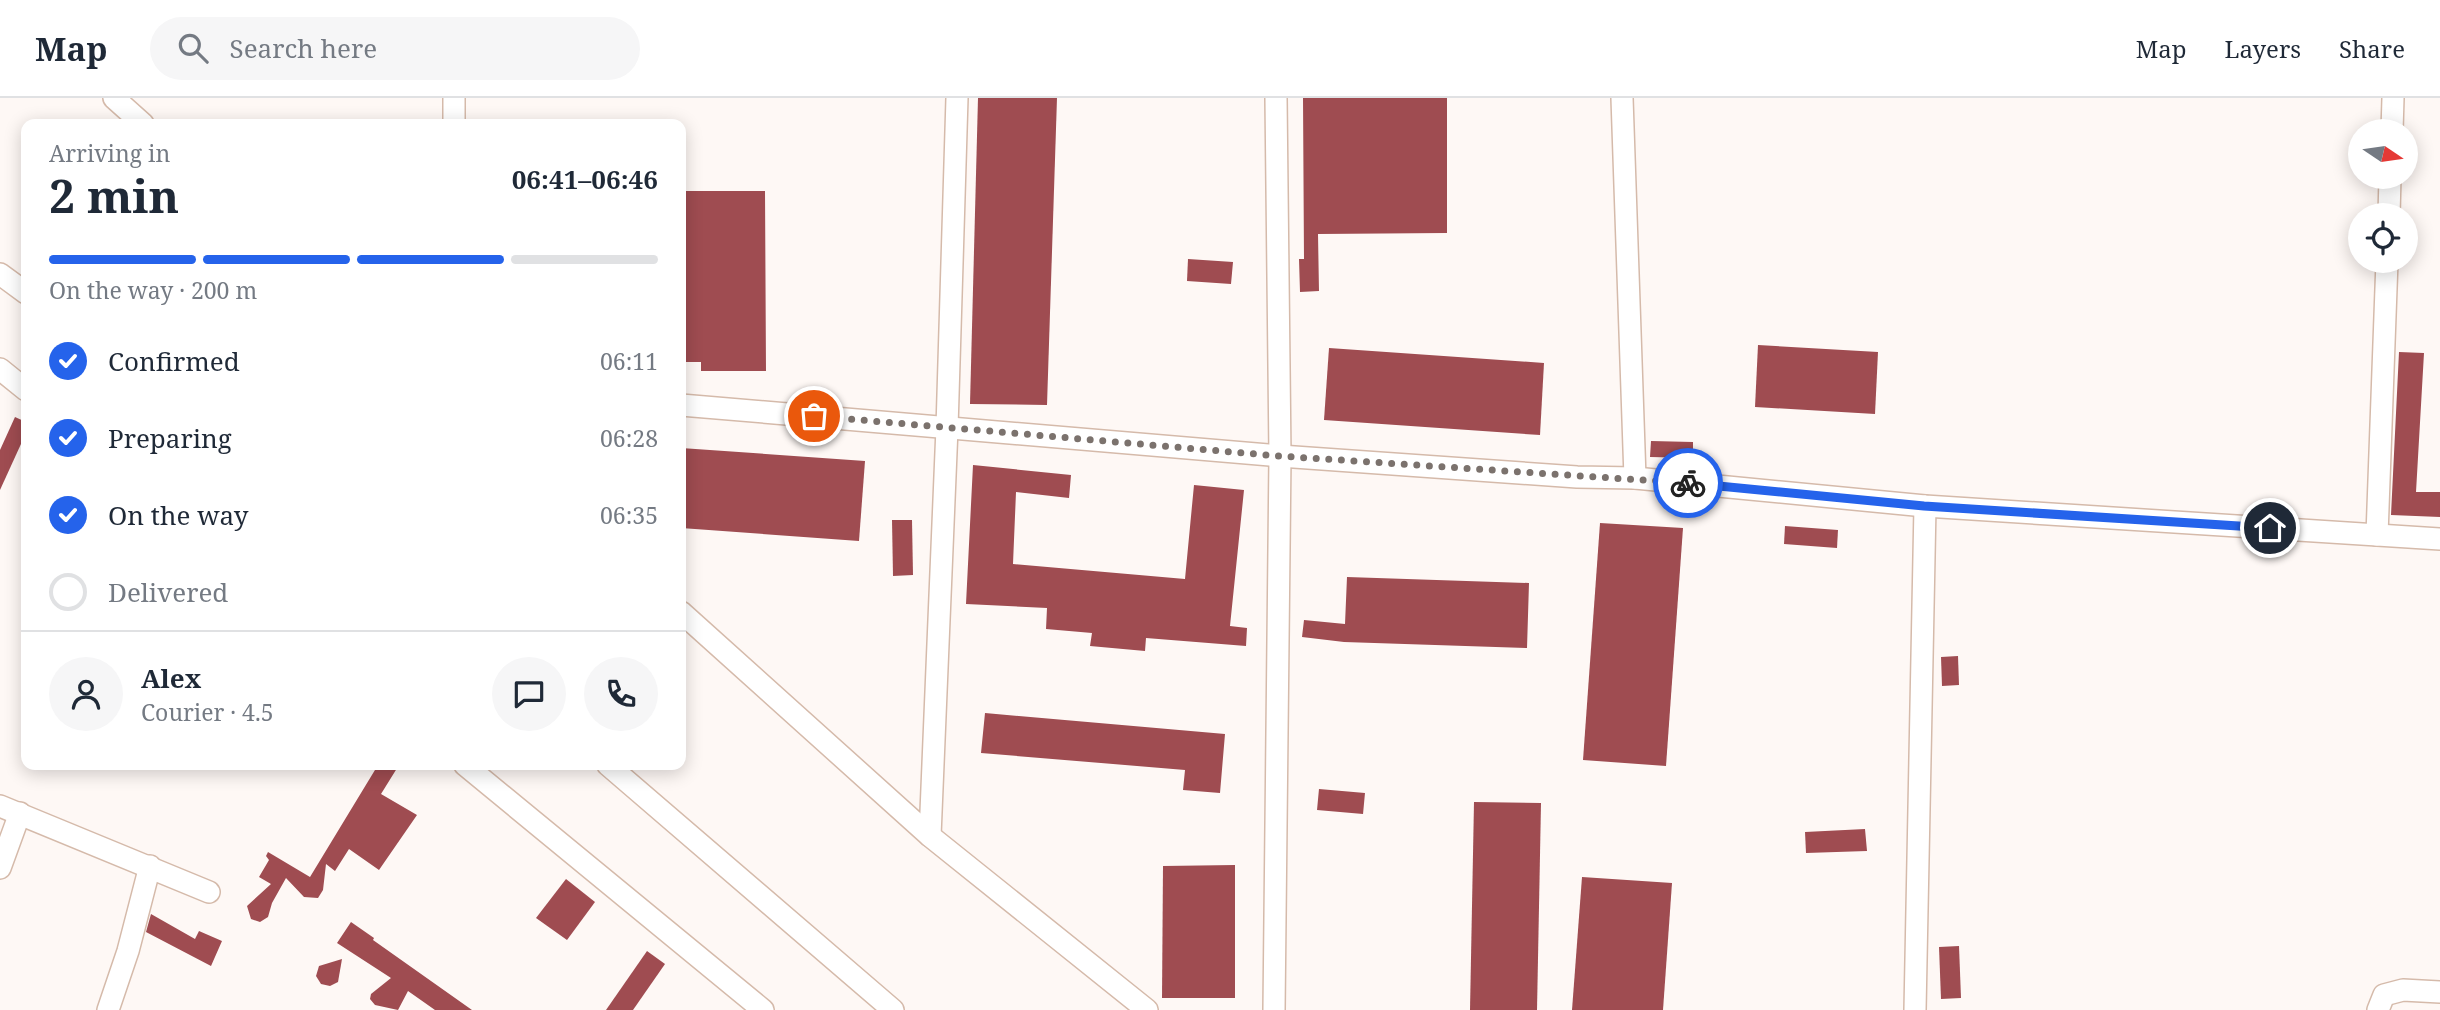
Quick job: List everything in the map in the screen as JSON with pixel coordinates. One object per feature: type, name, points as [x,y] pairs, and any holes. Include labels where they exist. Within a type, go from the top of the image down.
[{"type":"street","points":[[114,98],[137,119]]},
{"type":"street","points":[[454,98],[454,119]]},
{"type":"street","points":[[930,836],[957,98]]},
{"type":"street","points":[[1274,1010],[1279,456],[1276,98]]},
{"type":"street","points":[[1622,98],[1635,478]]},
{"type":"street","points":[[2392,119],[2393,98]]},
{"type":"street","points":[[2376,535],[2387,273]]},
{"type":"street","points":[[0,274],[21,289]]},
{"type":"street","points":[[0,369],[21,386]]},
{"type":"street","points":[[686,405],[1279,456],[1577,477],[1635,478],[1924,506],[2440,539]]},
{"type":"street","points":[[1914,1010],[1924,506]]},
{"type":"street","points":[[686,616],[930,836],[1147,1010]]},
{"type":"street","points":[[471,770],[764,1010]]},
{"type":"street","points":[[614,770],[893,1010]]},
{"type":"street","points":[[0,868],[10,809],[209,891]]},
{"type":"street","points":[[108,1010],[123,970],[150,866]]},
{"type":"street","points":[[2378,1010],[2384,995],[2403,990],[2440,992]]},
{"type":"building","points":[[978,98],[1057,98],[1047,405],[970,404]]},
{"type":"building","points":[[1303,98],[1447,98],[1447,233],[1318,234],[1319,291],[1300,292],[1299,259],[1304,259]]},
{"type":"building","points":[[686,191],[765,191],[766,371],[701,371],[701,362],[686,362]]},
{"type":"building","points":[[1188,259],[1233,262],[1231,284],[1187,281]]},
{"type":"building","points":[[1758,345],[1878,352],[1875,414],[1755,407]]},
{"type":"building","points":[[1329,348],[1544,363],[1540,435],[1324,420]]},
{"type":"building","points":[[2399,352],[2424,353],[2416,492],[2440,492],[2440,517],[2391,515]]},
{"type":"building","points":[[15,417],[21,420],[21,444],[0,490],[0,450]]},
{"type":"building","points":[[1651,441],[1693,442],[1693,458],[1650,457]]},
{"type":"building","points":[[686,448],[865,461],[859,541],[686,528]]},
{"type":"building","points":[[973,465],[1071,475],[1069,498],[1016,492],[1013,564],[1185,579],[1194,485],[1244,490],[1230,626],[1247,628],[1246,646],[1146,638],[1145,651],[1090,646],[1092,633],[1046,629],[1047,608],[966,604]]},
{"type":"building","points":[[892,520],[912,520],[913,575],[893,576]]},
{"type":"building","points":[[1600,523],[1683,528],[1666,766],[1583,760]]},
{"type":"building","points":[[1785,526],[1838,530],[1837,548],[1784,544]]},
{"type":"building","points":[[1347,577],[1529,583],[1527,648],[1344,642],[1302,637],[1304,620],[1345,624]]},
{"type":"building","points":[[1958,656],[1959,685],[1942,686],[1941,657]]},
{"type":"building","points":[[985,713],[1225,734],[1220,793],[1183,790],[1185,770],[981,753]]},
{"type":"building","points":[[375,770],[396,770],[381,794],[417,815],[379,870],[349,849],[335,871],[326,864],[323,890],[318,898],[304,897],[286,878],[272,903],[268,917],[260,922],[251,919],[247,906],[271,884],[259,877],[269,860],[266,856],[268,852],[310,877]]},
{"type":"building","points":[[1319,789],[1365,793],[1363,814],[1317,810]]},
{"type":"building","points":[[1474,802],[1541,803],[1537,1010],[1470,1010]]},
{"type":"building","points":[[1865,829],[1867,851],[1806,853],[1805,832]]},
{"type":"building","points":[[1235,865],[1235,998],[1162,998],[1163,866]]},
{"type":"building","points":[[1582,877],[1672,883],[1663,1010],[1572,1010]]},
{"type":"building","points":[[566,879],[595,902],[567,940],[536,918]]},
{"type":"building","points":[[151,914],[195,939],[199,931],[222,941],[211,966],[146,932]]},
{"type":"building","points":[[351,922],[472,1010],[435,1010],[408,991],[398,1010],[375,1005],[370,999],[371,994],[391,978],[337,943]]},
{"type":"building","points":[[1959,946],[1961,998],[1941,999],[1939,947]]},
{"type":"building","points":[[647,951],[665,964],[633,1010],[606,1010]]},
{"type":"building","points":[[342,959],[338,982],[330,986],[321,984],[316,976],[319,966]]},
{"type":"way so far","points":[[814,416],[1279,456],[1688,483]]},
{"type":"route","points":[[1688,483],[1924,506],[2270,528]]}]
